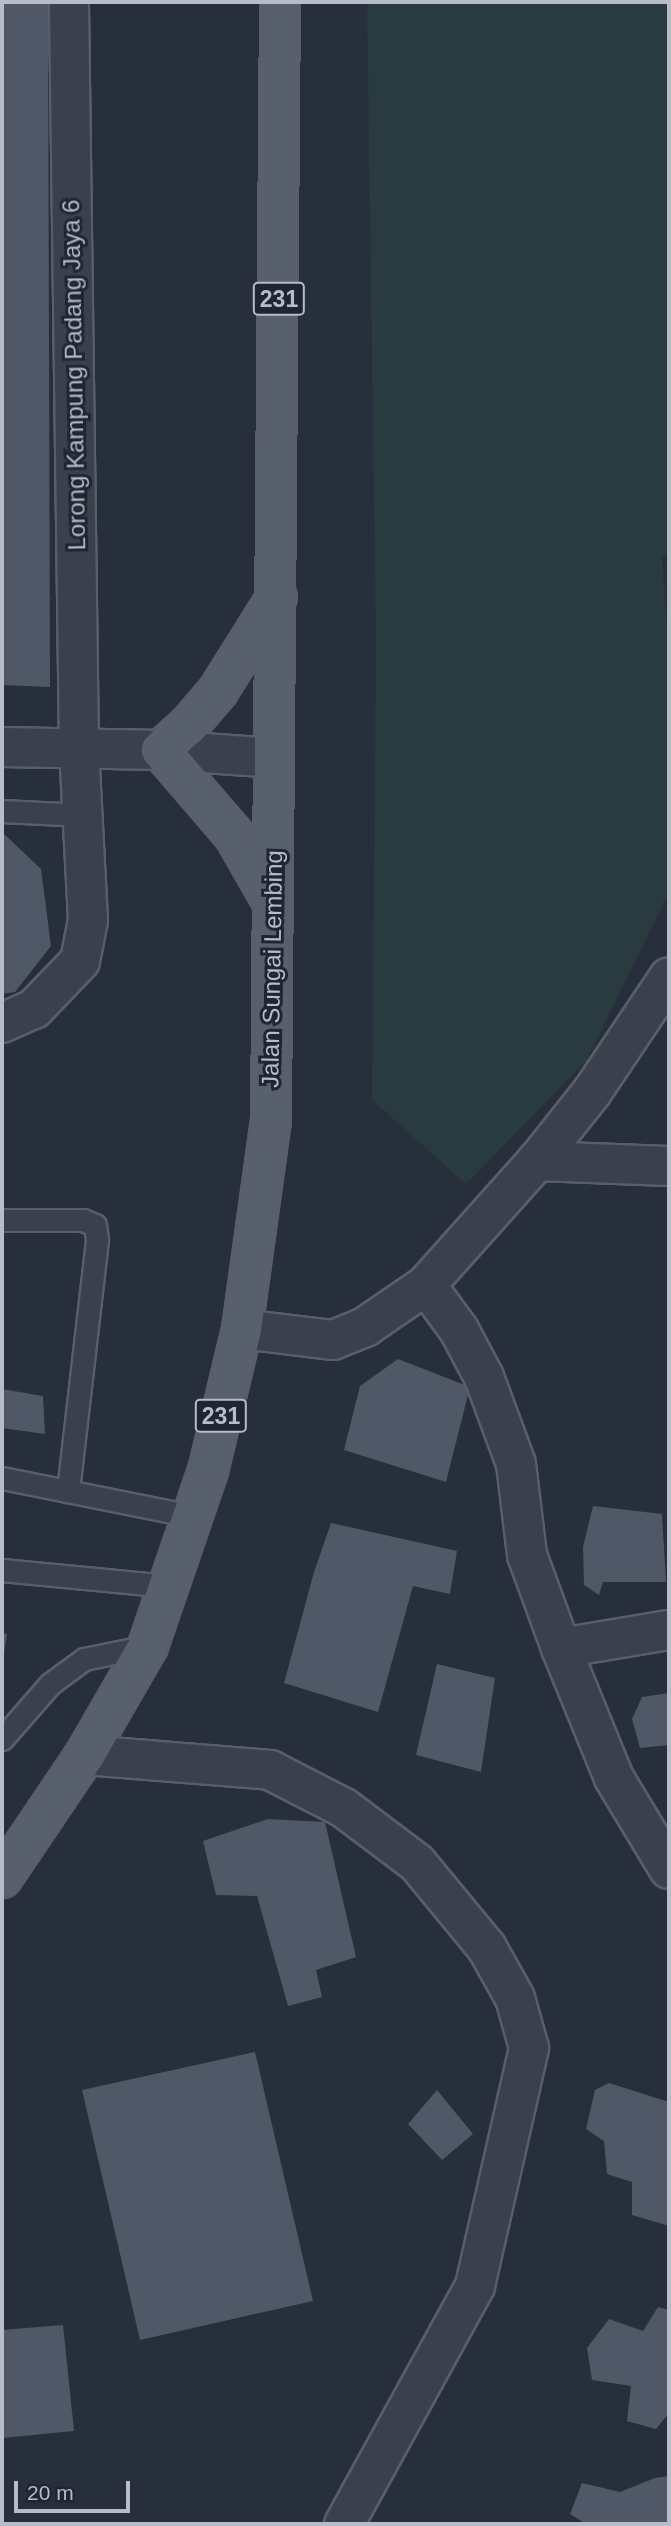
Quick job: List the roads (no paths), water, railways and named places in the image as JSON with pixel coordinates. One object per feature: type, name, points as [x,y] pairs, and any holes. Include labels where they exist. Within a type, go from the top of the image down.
[{"type":"main road","name":"Jalan Sungai Lembing","points":[[2,1878],[85,1755],[148,1646],[208,1471],[242,1329],[271,1121],[277,597],[279,2]]},
{"type":"main road","points":[[274,905],[234,835],[161,750],[189,725],[218,691],[277,597]]},
{"type":"street","name":"Lorong Kampung Padang Jaya 6","points":[[2,1023],[34,1009],[80,961],[88,920],[79,748],[69,2]]},
{"type":"street","points":[[2,747],[161,750],[274,758]]},
{"type":"street","points":[[242,1329],[333,1340],[365,1327],[425,1285],[537,1161],[592,1092],[669,977]]},
{"type":"street","points":[[537,1161],[669,1166]]},
{"type":"street","points":[[425,1285],[459,1331],[484,1377],[516,1465],[527,1555],[561,1648],[614,1778],[669,1869]]},
{"type":"street","points":[[561,1648],[669,1630]]},
{"type":"street","points":[[85,1755],[270,1770],[344,1808],[417,1863],[487,1948],[515,1998],[529,2049],[486,2250],[475,2286],[344,2524]]},
{"type":"lane","points":[[2,811],[83,815]]},
{"type":"lane","points":[[2,1220],[83,1220],[95,1225],[97,1240],[68,1491]]},
{"type":"lane","points":[[2,1478],[193,1516]]},
{"type":"lane","points":[[2,1570],[169,1586]]},
{"type":"lane","points":[[2,1739],[50,1684],[84,1660],[148,1646]]}]
